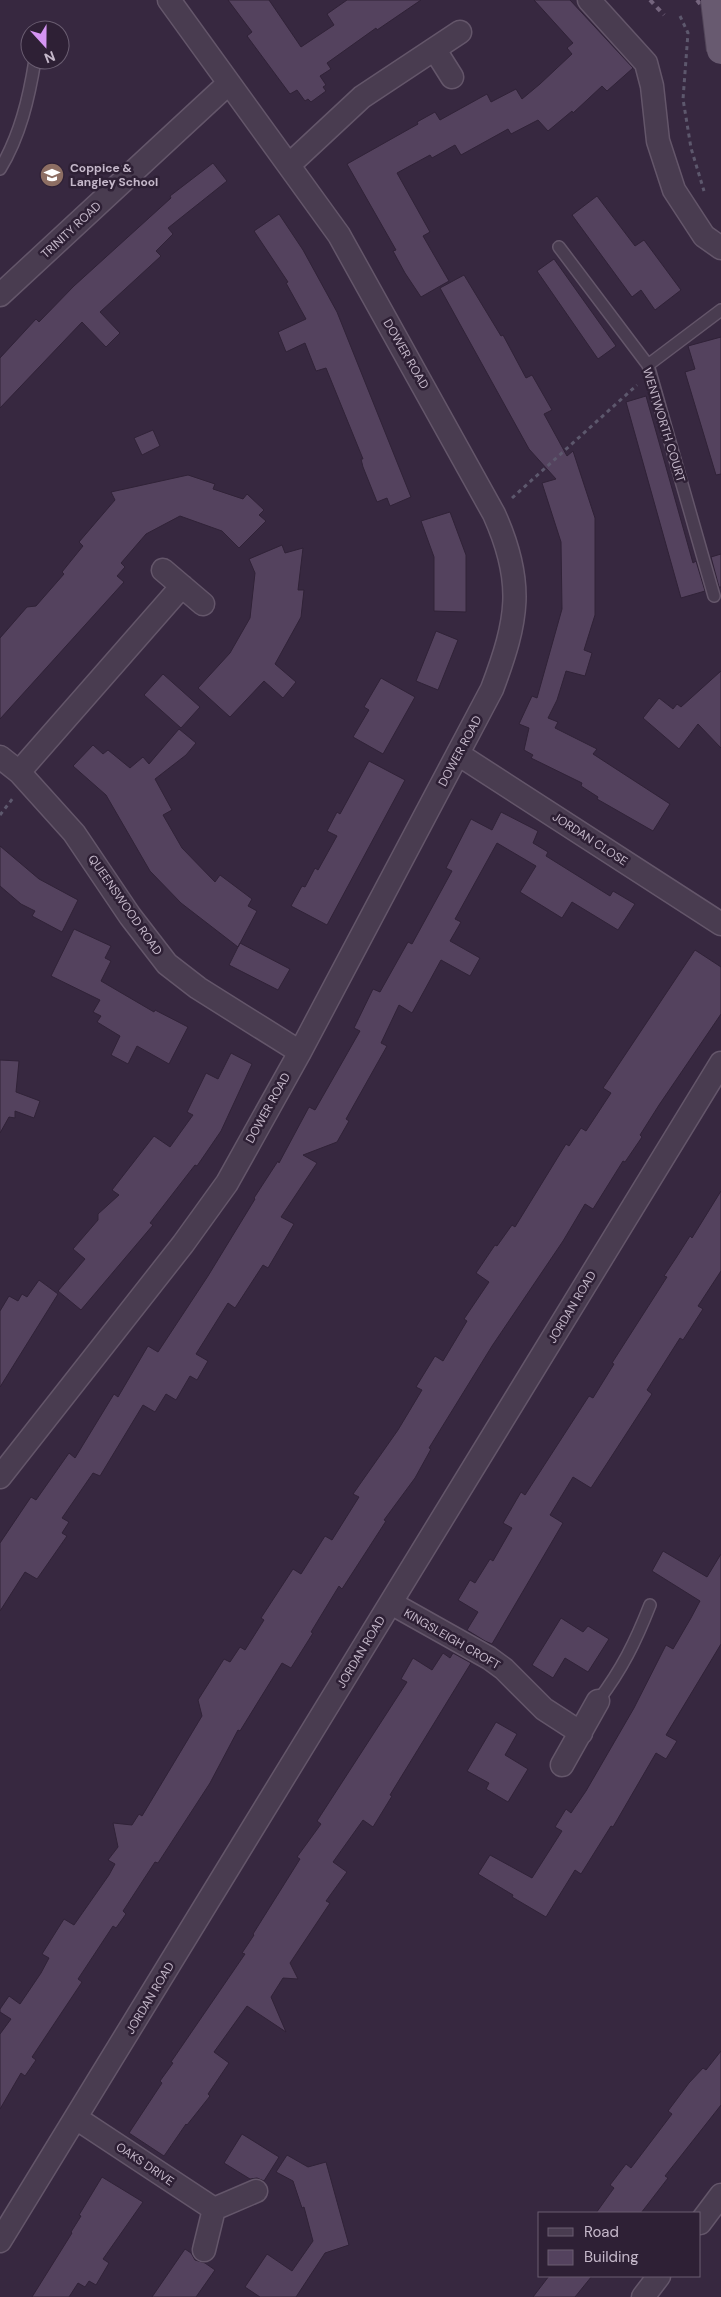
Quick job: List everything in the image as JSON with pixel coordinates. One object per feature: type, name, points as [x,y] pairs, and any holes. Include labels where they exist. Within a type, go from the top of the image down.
[{"type":"main road","points":[[715,0],[721,50]]},
{"type":"street","name":"DOWER ROAD","points":[[0,1477],[183,1244],[226,1183],[300,1052],[492,689],[512,634],[516,602],[514,581],[504,534],[339,235],[169,0]]},
{"type":"street","points":[[589,0],[646,63],[652,86],[658,141],[674,190],[704,236],[721,248]]},
{"type":"street","points":[[290,165],[362,98],[460,32]]},
{"type":"street","points":[[435,50],[452,77]]},
{"type":"street","name":"TRINITY ROAD","points":[[0,295],[230,83]]},
{"type":"street","points":[[163,570],[203,604]]},
{"type":"street","points":[[19,772],[182,586]]},
{"type":"street","name":"JORDAN CLOSE","points":[[458,754],[721,924]]},
{"type":"street","name":"QUEENSWOOD ROAD","points":[[0,757],[19,772],[74,833],[130,916],[167,964],[198,988],[300,1052]]},
{"type":"street","name":"JORDAN ROAD","points":[[0,2241],[721,1063]]},
{"type":"street","name":"KINGSLEIGH CROFT","points":[[391,1603],[489,1658],[544,1709],[581,1732]]},
{"type":"street","points":[[562,1765],[598,1701]]},
{"type":"street","name":"OAKS DRIVE","points":[[76,2118],[214,2209]]},
{"type":"street","points":[[204,2250],[214,2209],[256,2191]]},
{"type":"street","points":[[701,2222],[721,2195]]},
{"type":"street","points":[[643,2297],[658,2277]]},
{"type":"lane","points":[[0,169],[7,158],[28,102],[34,70]]},
{"type":"lane","name":"WENTWORTH COURT","points":[[559,247],[649,369],[714,596]]},
{"type":"lane","points":[[649,369],[721,310]]},
{"type":"lane","points":[[598,1701],[619,1673],[633,1648],[650,1606]]},
{"type":"path","points":[[680,16],[688,33],[683,99],[691,148],[706,197]]},
{"type":"path","points":[[494,514],[649,369]]},
{"type":"building","points":[[228,0],[269,0],[301,47],[334,25],[327,14],[347,0],[421,0],[377,30],[376,28],[327,63],[331,69],[320,76],[326,85],[323,87],[326,91],[311,102],[308,99],[305,101],[297,90],[290,94],[247,36],[252,32]]},
{"type":"building","points":[[534,0],[570,0],[633,68],[607,91],[602,86],[573,113],[572,111],[548,131],[538,120],[511,134],[508,129],[461,155],[455,145],[432,158],[430,155],[397,173],[430,232],[423,236],[449,281],[421,297],[405,273],[393,251],[396,250],[347,164],[418,124],[417,122],[435,112],[440,120],[487,94],[491,102],[516,89],[522,99],[540,84],[572,54],[567,48],[573,43]]},
{"type":"building","points":[[213,163],[227,181],[168,228],[173,234],[156,251],[161,256],[100,312],[120,333],[106,347],[82,322],[0,408],[0,358],[36,319],[39,322],[74,286],[171,198],[170,196]]},
{"type":"building","points":[[597,196],[635,246],[644,240],[681,290],[655,310],[641,290],[632,297],[572,215]]},
{"type":"building","points":[[279,214],[303,250],[337,312],[411,497],[390,506],[387,498],[377,502],[363,467],[361,459],[363,459],[326,368],[316,371],[305,343],[286,352],[278,332],[306,319],[286,283],[288,282],[254,231]]},
{"type":"building","points":[[554,259],[616,346],[598,359],[537,271]]},
{"type":"building","points":[[464,275],[501,336],[503,335],[526,378],[532,375],[552,410],[544,414],[567,456],[573,451],[595,518],[595,615],[584,650],[592,653],[585,676],[566,671],[557,700],[548,718],[558,722],[555,728],[597,749],[593,754],[670,804],[653,831],[597,799],[598,797],[581,786],[582,783],[531,758],[533,755],[524,750],[529,728],[519,724],[532,696],[537,698],[562,609],[561,542],[542,483],[556,479],[529,449],[440,288]]},
{"type":"building","points":[[721,337],[721,474],[716,475],[685,372],[695,369],[688,346]]},
{"type":"building","points":[[646,396],[693,563],[696,561],[705,591],[681,598],[626,402]]},
{"type":"building","points":[[153,430],[160,446],[142,455],[134,438]]},
{"type":"building","points":[[188,475],[215,484],[213,489],[243,499],[247,494],[264,510],[259,515],[266,521],[239,548],[222,531],[180,516],[146,534],[121,563],[125,567],[117,576],[124,582],[0,719],[0,638],[27,607],[36,606],[64,574],[62,572],[83,546],[79,542],[115,500],[111,492]]},
{"type":"building","points":[[450,512],[466,555],[466,612],[434,611],[434,557],[421,521]]},
{"type":"building","points":[[282,545],[285,553],[303,548],[298,590],[304,590],[301,617],[275,664],[296,682],[283,698],[264,681],[230,717],[198,688],[230,653],[250,618],[255,573],[249,559]]},
{"type":"building","points":[[721,554],[721,587],[719,587],[711,557]]},
{"type":"building","points":[[436,631],[458,640],[438,690],[416,681]]},
{"type":"building","points":[[721,671],[721,748],[698,724],[679,749],[643,718],[659,698],[673,709],[677,704],[681,707]]},
{"type":"building","points":[[163,674],[200,707],[181,728],[144,695]]},
{"type":"building","points":[[381,678],[415,697],[383,754],[353,737],[369,710],[364,707]]},
{"type":"building","points":[[179,729],[196,743],[186,755],[155,779],[172,810],[163,815],[182,848],[215,882],[220,875],[252,899],[248,906],[257,911],[238,947],[181,903],[150,871],[106,795],[73,766],[93,745],[103,754],[108,750],[130,768],[143,757],[149,764]]},
{"type":"building","points":[[369,761],[405,780],[327,925],[291,906],[302,886],[305,887],[315,868],[318,870],[337,836],[327,831],[337,812],[340,814]]},
{"type":"building","points":[[501,812],[538,831],[533,843],[548,852],[546,856],[610,896],[613,891],[635,904],[618,930],[572,902],[562,918],[520,892],[536,866],[497,843],[455,919],[461,922],[450,941],[480,958],[470,976],[441,960],[412,1013],[399,1005],[381,1043],[387,1046],[346,1119],[349,1121],[337,1142],[303,1155],[317,1163],[281,1217],[294,1224],[268,1268],[263,1265],[235,1308],[228,1303],[196,1354],[208,1361],[197,1380],[190,1376],[176,1400],[166,1394],[155,1412],[143,1405],[100,1476],[93,1473],[62,1518],[69,1522],[62,1533],[67,1536],[37,1579],[25,1572],[0,1611],[0,1543],[31,1497],[36,1500],[69,1453],[75,1458],[114,1394],[118,1397],[148,1346],[158,1352],[208,1276],[278,1161],[279,1163],[309,1107],[315,1110],[360,1031],[354,1028],[373,989],[380,992],[408,942],[412,944],[452,871],[446,868],[471,819],[492,830]]},
{"type":"building","points":[[0,846],[39,879],[78,900],[62,932],[32,916],[35,911],[21,904],[0,886]]},
{"type":"building","points":[[74,929],[111,946],[105,958],[111,961],[101,981],[154,1012],[155,1010],[188,1027],[169,1064],[137,1046],[128,1064],[111,1055],[120,1036],[97,1022],[101,1016],[93,1012],[100,1000],[51,976]]},
{"type":"building","points":[[240,943],[290,969],[278,990],[229,965]]},
{"type":"building","points":[[695,950],[721,967],[721,1014],[659,1105],[640,1135],[642,1137],[625,1162],[623,1161],[593,1209],[585,1204],[563,1241],[492,1346],[429,1448],[431,1449],[415,1478],[384,1520],[386,1521],[342,1589],[339,1586],[291,1668],[282,1663],[240,1731],[238,1730],[210,1783],[158,1863],[155,1862],[123,1911],[126,1914],[116,1928],[113,1926],[78,1979],[82,1982],[32,2057],[36,2060],[25,2076],[21,2073],[0,2109],[0,2034],[11,2019],[0,2012],[0,2009],[9,1996],[20,2004],[49,1958],[42,1954],[64,1919],[74,1925],[109,1875],[115,1864],[108,1860],[118,1847],[113,1823],[132,1825],[139,1814],[142,1816],[202,1716],[198,1700],[224,1659],[230,1662],[240,1647],[245,1650],[264,1620],[261,1618],[293,1569],[301,1574],[325,1536],[332,1540],[359,1497],[353,1494],[398,1430],[422,1390],[416,1387],[435,1356],[443,1361],[467,1321],[464,1319],[489,1282],[476,1273],[495,1245],[497,1246],[512,1225],[515,1227],[566,1144],[569,1146],[581,1128],[586,1131],[611,1093],[603,1088]]},
{"type":"building","points":[[231,1053],[252,1064],[221,1131],[197,1166],[195,1165],[150,1223],[153,1225],[81,1310],[58,1291],[85,1259],[73,1249],[98,1220],[98,1214],[119,1195],[112,1190],[154,1136],[170,1147],[193,1115],[187,1112],[206,1073],[218,1079]]},
{"type":"building","points":[[0,1060],[19,1061],[16,1092],[40,1101],[34,1118],[15,1111],[15,1118],[9,1117],[0,1133]]},
{"type":"building","points":[[721,1191],[721,1271],[698,1306],[703,1309],[683,1340],[680,1338],[647,1390],[652,1394],[591,1488],[573,1477],[550,1515],[563,1523],[492,1644],[485,1641],[467,1630],[478,1612],[458,1600],[470,1580],[475,1583],[490,1559],[493,1561],[512,1528],[503,1523],[521,1492],[525,1495],[589,1396],[593,1398],[614,1364],[612,1363],[667,1277],[664,1276],[690,1236],[692,1238]]},
{"type":"building","points":[[39,1280],[58,1294],[0,1387],[0,1311],[9,1296],[18,1301],[22,1294],[27,1297]]},
{"type":"building","points":[[663,1551],[707,1577],[721,1554],[721,1644],[666,1735],[677,1741],[666,1759],[656,1753],[613,1827],[611,1826],[581,1874],[575,1870],[546,1917],[478,1874],[490,1855],[532,1878],[562,1831],[555,1827],[566,1809],[571,1813],[586,1791],[634,1708],[666,1645],[673,1649],[691,1618],[700,1601],[652,1571]]},
{"type":"building","points":[[561,1618],[583,1632],[588,1626],[609,1639],[588,1672],[565,1658],[553,1678],[532,1665]]},
{"type":"building","points":[[443,1653],[450,1658],[453,1653],[471,1663],[390,1795],[392,1796],[373,1827],[363,1820],[333,1862],[347,1872],[326,1901],[330,1903],[290,1963],[298,1979],[283,1978],[271,1997],[286,2032],[247,2006],[214,2052],[229,2063],[208,2094],[210,2096],[186,2124],[164,2156],[129,2133],[162,2083],[160,2081],[173,2063],[171,2062],[245,1954],[242,1953],[300,1859],[297,1857],[321,1824],[317,1821],[407,1682],[401,1679],[413,1658],[432,1670]]},
{"type":"building","points":[[496,1722],[517,1734],[505,1755],[528,1769],[508,1802],[486,1789],[489,1783],[467,1771]]},
{"type":"building","points":[[721,2051],[721,2105],[665,2176],[668,2178],[642,2212],[597,2212],[614,2188],[610,2185],[626,2164],[631,2168],[672,2114],[668,2111],[689,2083],[703,2068],[706,2070]]},
{"type":"building","points":[[242,2134],[279,2157],[264,2181],[257,2178],[250,2179],[224,2163]]},
{"type":"building","points":[[287,2155],[308,2167],[326,2162],[349,2245],[325,2253],[296,2297],[260,2297],[245,2287],[267,2254],[292,2271],[313,2241],[304,2207],[302,2208],[293,2181],[276,2172]]},
{"type":"building","points":[[102,2177],[143,2202],[103,2259],[109,2263],[96,2285],[89,2281],[85,2287],[78,2283],[69,2297],[32,2297],[72,2233],[81,2216],[79,2215]]},
{"type":"building","points":[[185,2249],[191,2253],[195,2260],[205,2263],[215,2270],[196,2297],[152,2297]]},
{"type":"building","points":[[548,2277],[591,2277],[575,2297],[533,2297]]},
{"type":"railway","points":[[650,0],[664,15]]},
{"type":"railway","points":[[697,0],[721,31]]},
{"type":"railway","points":[[712,0],[721,12]]},
{"type":"place","name":"Coppice & Langley School","points":[[52,175]]}]
